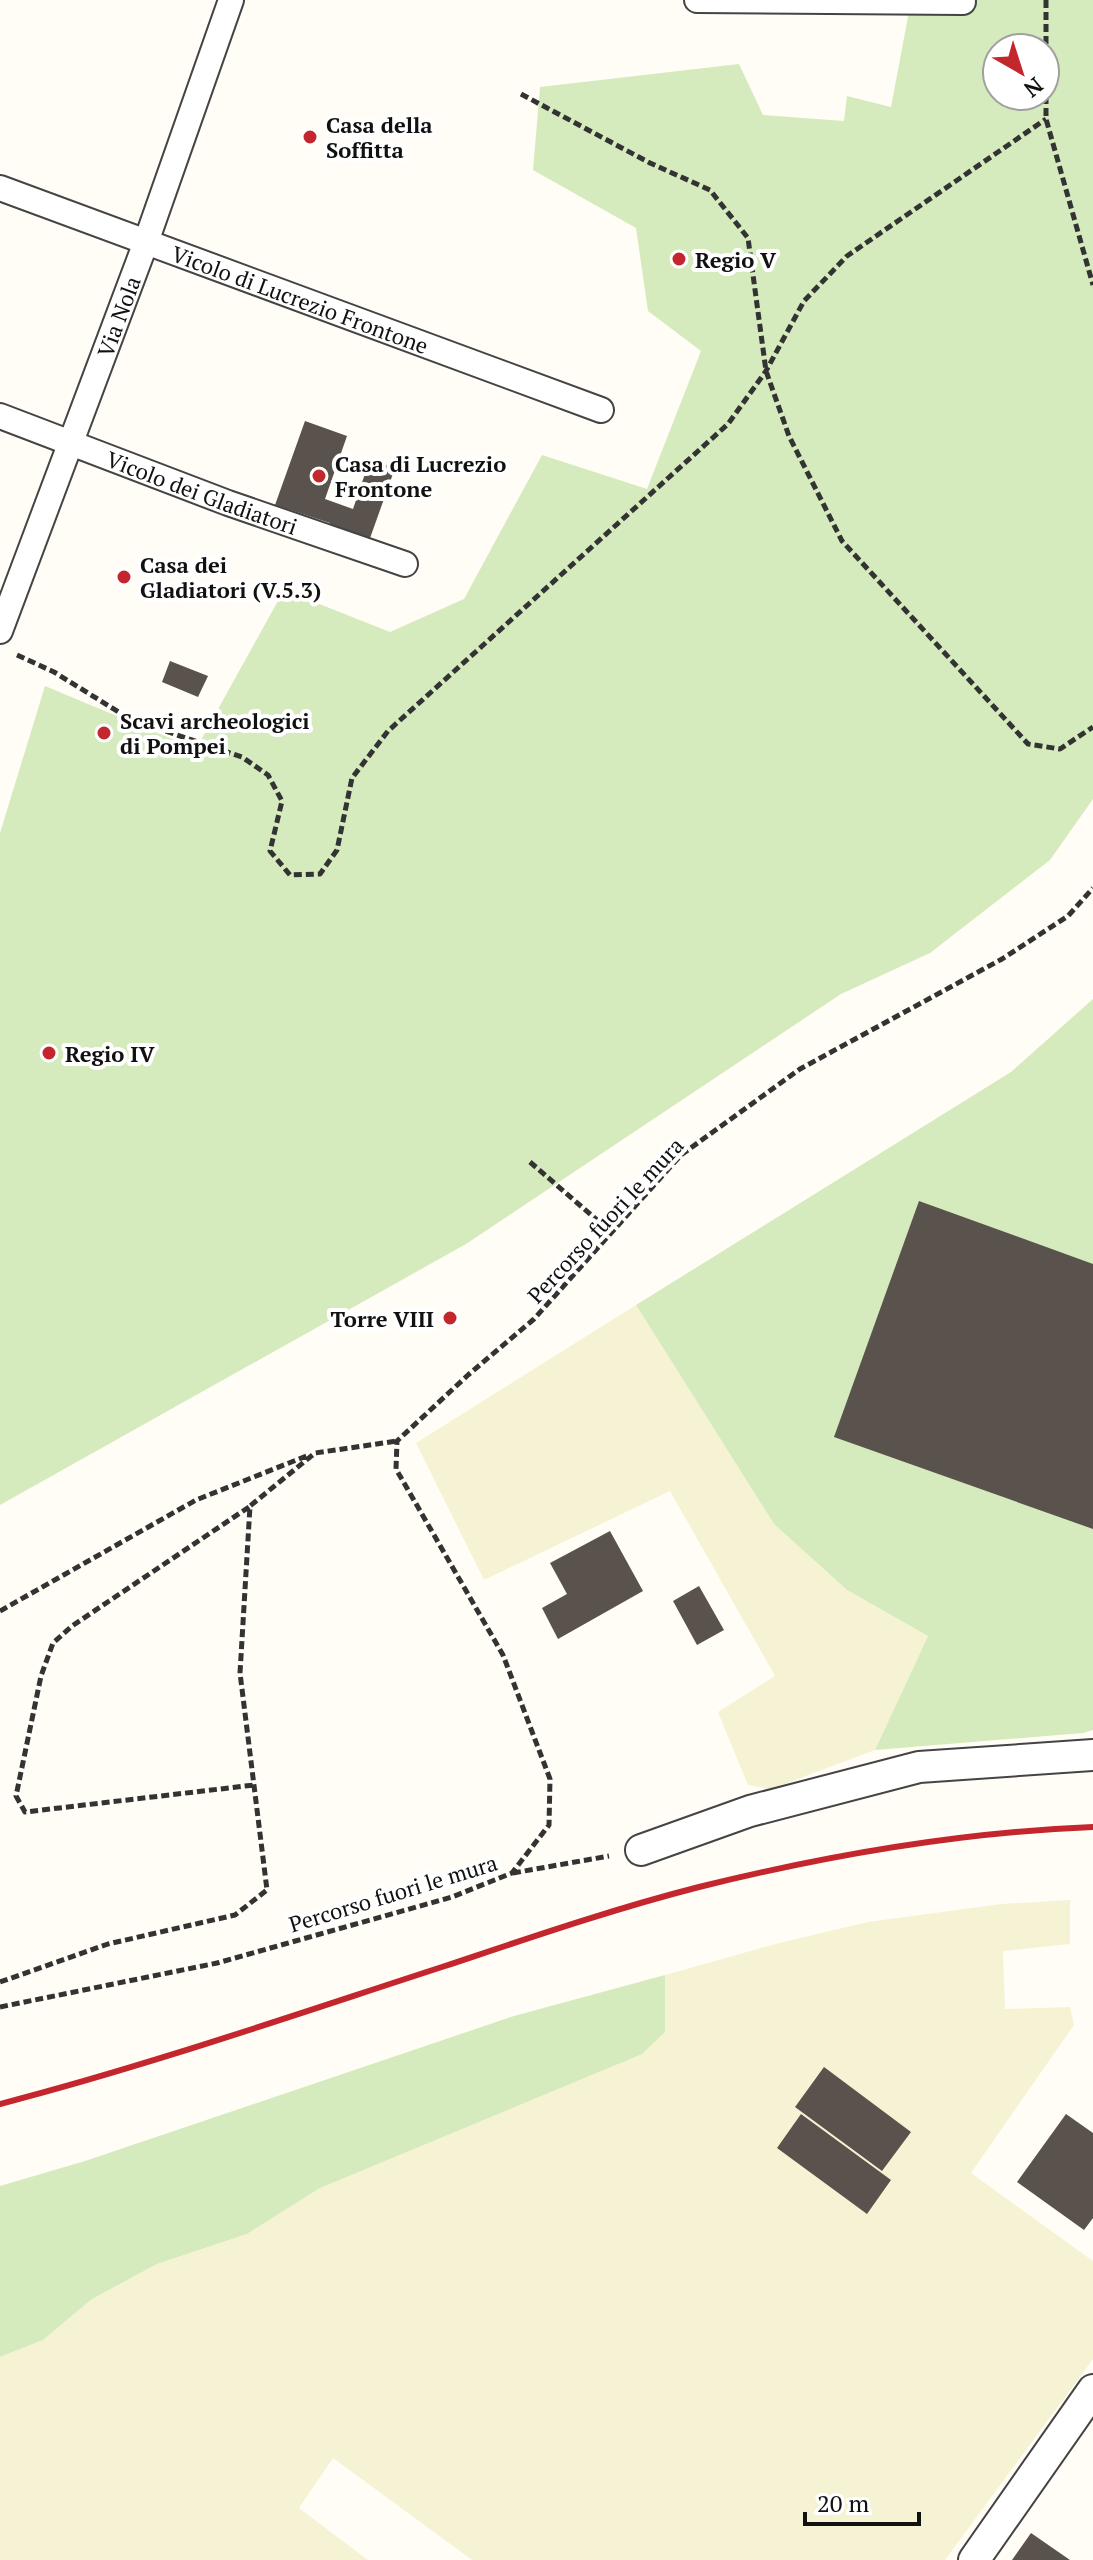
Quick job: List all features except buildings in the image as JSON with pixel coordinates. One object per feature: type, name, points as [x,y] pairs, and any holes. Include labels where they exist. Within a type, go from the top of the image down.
[{"type":"street","name":"Via Nola","points":[[0,631],[146,242],[231,0]]},
{"type":"street","points":[[697,0],[963,2]]},
{"type":"street","name":"Vicolo di Lucrezio Frontone","points":[[0,188],[601,410]]},
{"type":"street","name":"Vicolo dei Gladiatori","points":[[0,416],[228,503],[405,564]]},
{"type":"street","points":[[641,1850],[750,1811],[919,1767],[1093,1755]]},
{"type":"street","points":[[974,2560],[1093,2390]]},
{"type":"path","points":[[1046,0],[1046,119],[1093,285]]},
{"type":"path","points":[[521,94],[650,163],[710,190],[748,238],[766,371],[789,436],[842,541],[1028,744],[1060,749],[1093,727]]},
{"type":"path","points":[[13,653],[54,672],[130,719],[242,757],[268,775],[282,801],[270,851],[290,875],[320,874],[337,850],[352,778],[388,731],[728,424],[766,371],[804,301],[847,256],[1046,119]]},
{"type":"path","name":"Percorso fuori le mura","points":[[0,2007],[217,1963],[452,1897],[512,1873],[549,1825],[550,1779],[503,1655],[396,1469],[397,1441],[534,1319],[681,1155],[800,1069],[1002,959],[1068,916],[1093,888]]},
{"type":"path","points":[[530,1162],[612,1233]]},
{"type":"path","points":[[0,1611],[196,1500],[315,1453],[397,1441]]},
{"type":"path","points":[[254,1785],[25,1812],[16,1796],[41,1676],[53,1643],[72,1626],[250,1506],[315,1453]]},
{"type":"path","name":"Percorso fuori le mura","points":[[0,1982],[108,1944],[235,1915],[267,1890],[240,1673],[250,1506]]},
{"type":"path","points":[[512,1873],[641,1850]]},
{"type":"shaded area","points":[[636,1305],[774,1524],[847,1590],[928,1636],[875,1750],[771,1789],[748,1785],[718,1712],[775,1676],[670,1491],[484,1580],[416,1443]]},
{"type":"shaded area","points":[[1070,1900],[1070,1944],[1003,1951],[1005,2009],[1070,2007],[1074,2025],[971,2173],[1093,2261],[1093,2359],[945,2560],[472,2560],[333,2458],[299,2508],[368,2560],[0,2560],[0,2357],[43,2340],[92,2299],[157,2264],[247,2234],[320,2188],[665,2032],[665,1975],[868,1922],[1001,1904]]},
{"type":"green space","points":[[879,0],[1093,0],[1093,799],[1050,860],[930,953],[841,994],[466,1244],[0,1505],[0,833],[45,686],[196,749],[284,590],[390,632],[464,599],[542,455],[647,489],[701,351],[648,311],[636,228],[533,170],[540,87],[739,64],[763,115],[844,121],[847,96],[891,107],[910,6]]},
{"type":"green space","points":[[1093,999],[1093,1730],[875,1750],[928,1636],[847,1590],[774,1524],[636,1305],[1011,1072]]},
{"type":"green space","points":[[665,1975],[665,2032],[642,2054],[320,2188],[247,2234],[157,2264],[92,2299],[43,2340],[0,2357],[0,2186],[85,2161],[514,2016]]},
{"type":"railway","points":[[0,2104],[168,2056],[571,1924],[699,1887],[894,1847],[993,1834],[1093,1827]]},
{"type":"place","name":"Casa della Soffitta","points":[[310,137]]},
{"type":"place","name":"Regio V","points":[[679,259]]},
{"type":"place","name":"Casa di Lucrezio Frontone","points":[[319,476]]},
{"type":"place","name":"Casa dei Gladiatori (V.5.3)","points":[[124,577]]},
{"type":"place","name":"Scavi archeologici di Pompei","points":[[104,733]]},
{"type":"place","name":"Regio IV","points":[[49,1053]]},
{"type":"place","name":"Torre VIII","points":[[450,1318]]}]
